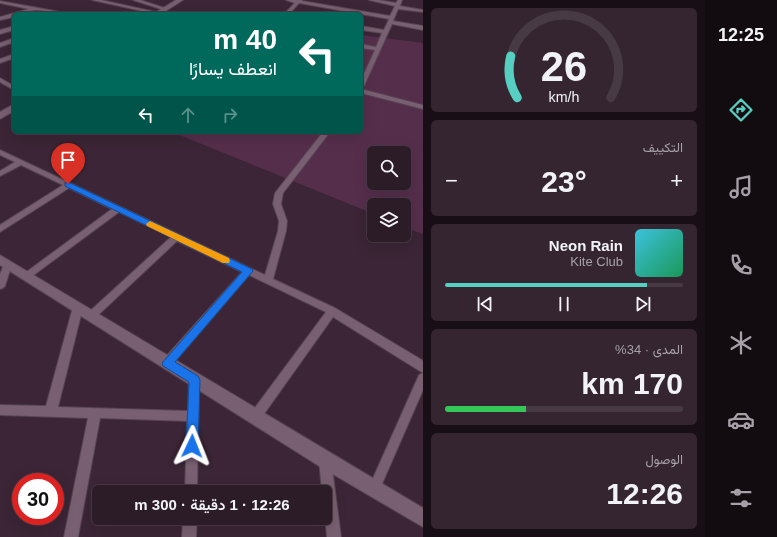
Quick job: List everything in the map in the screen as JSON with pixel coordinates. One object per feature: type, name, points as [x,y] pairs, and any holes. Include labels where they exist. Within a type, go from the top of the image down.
[{"type":"street","points":[[94,0],[152,12]]},
{"type":"street","points":[[135,0],[166,9]]},
{"type":"street","points":[[159,12],[180,0]]},
{"type":"street","points":[[288,0],[352,12]]},
{"type":"street","points":[[371,0],[398,4],[423,12]]},
{"type":"street","points":[[288,12],[299,1]]},
{"type":"street","points":[[0,2],[53,12]]},
{"type":"street","points":[[0,6],[9,4]]},
{"type":"street","points":[[363,81],[398,4]]},
{"type":"street","points":[[23,12],[34,9]]},
{"type":"street","points":[[363,14],[423,28]]},
{"type":"street","points":[[0,19],[12,15]]},
{"type":"street","points":[[363,28],[385,32]]},
{"type":"street","points":[[0,32],[12,29]]},
{"type":"street","points":[[0,45],[12,41]]},
{"type":"street","points":[[363,46],[378,49]]},
{"type":"street","points":[[0,61],[12,57]]},
{"type":"street","points":[[7,58],[12,61]]},
{"type":"street","points":[[363,68],[368,69]]},
{"type":"street","points":[[0,80],[12,87]]},
{"type":"street","points":[[363,92],[423,108]]},
{"type":"street","points":[[1,115],[12,108]]},
{"type":"street","points":[[268,281],[282,231],[283,221],[277,204],[279,192],[325,134]]},
{"type":"street","points":[[0,152],[332,311],[418,363],[423,368]]},
{"type":"street","points":[[0,174],[20,162]]},
{"type":"street","points":[[0,228],[68,184]]},
{"type":"street","points":[[28,276],[118,209]]},
{"type":"street","points":[[92,315],[176,237]]},
{"type":"street","points":[[0,286],[4,262],[92,315],[194,380],[423,518]]},
{"type":"street","points":[[167,363],[248,271]]},
{"type":"street","points":[[51,410],[78,307]]},
{"type":"street","points":[[255,417],[332,311]]},
{"type":"street","points":[[374,489],[423,378]]},
{"type":"street","points":[[191,485],[194,380]]},
{"type":"street","points":[[0,410],[51,410],[193,416]]},
{"type":"street","points":[[71,537],[95,412]]},
{"type":"street","points":[[325,460],[334,537]]},
{"type":"street","points":[[189,537],[190,525]]},
{"type":"shaded area","points":[[363,35],[423,43],[423,234],[411,230],[411,198],[367,198],[367,211],[177,134],[363,134]]},
{"type":"slow traffic","points":[[150,224],[226,261]]},
{"type":"route","points":[[68,184],[248,271],[167,363],[194,380],[192,446]]}]
